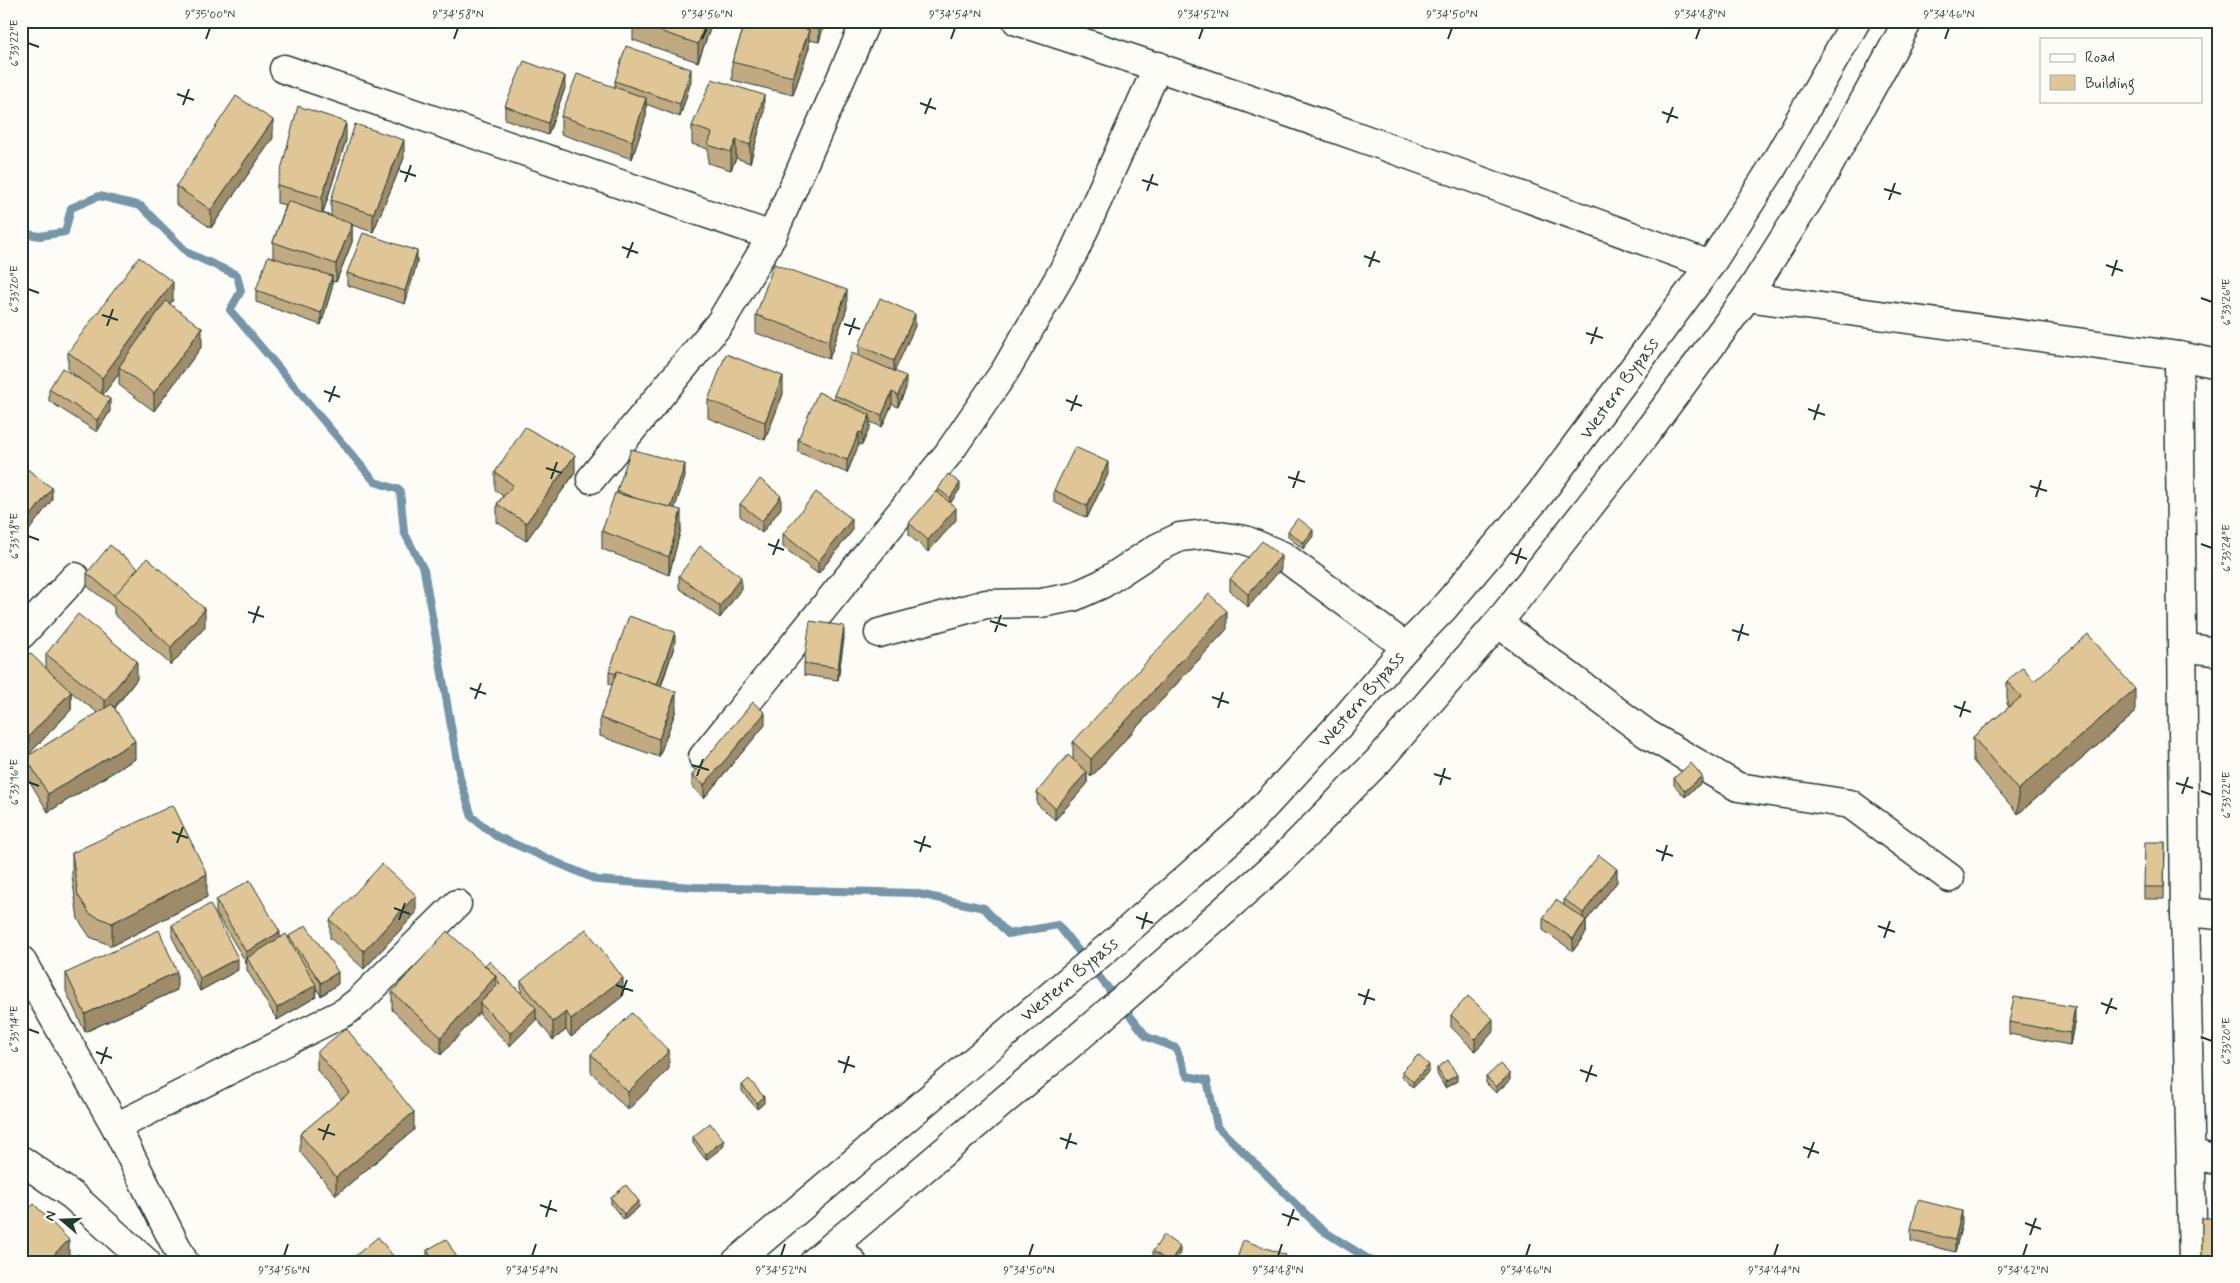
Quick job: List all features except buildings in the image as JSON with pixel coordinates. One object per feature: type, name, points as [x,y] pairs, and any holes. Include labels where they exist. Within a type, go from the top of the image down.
[{"type":"street","points":[[591,479],[720,323],[772,236],[866,21]]},
{"type":"street","points":[[1017,21],[1158,66],[1351,133],[1710,265]]},
{"type":"street","name":"Western Bypass","points":[[736,1262],[1113,943],[1247,825],[1342,722],[1406,647],[1443,609],[1540,494],[1710,265],[1772,170],[1856,21]]},
{"type":"street","points":[[814,1262],[843,1253],[1099,1020],[1278,862],[1379,760],[1498,624],[1748,297],[1818,185],[1908,21]]},
{"type":"street","points":[[703,757],[948,454],[1005,371],[1074,252],[1158,66]]},
{"type":"street","points":[[284,69],[772,236]]},
{"type":"street","points":[[1748,297],[2179,356],[2219,364]]},
{"type":"street","points":[[2179,356],[2185,912],[2193,1262]]},
{"type":"street","points":[[879,633],[986,604],[1041,604],[1073,597],[1102,584],[1157,548],[1180,537],[1208,534],[1245,540],[1282,556],[1406,647]]},
{"type":"street","points":[[21,636],[75,577]]},
{"type":"street","points":[[1498,624],[1647,734],[1738,788],[1850,804],[1950,878]]},
{"type":"street","points":[[2182,647],[2219,652]]},
{"type":"street","points":[[116,1127],[345,1012],[360,1001],[457,904]]},
{"type":"street","points":[[2185,912],[2219,915]]},
{"type":"street","points":[[21,960],[116,1127],[184,1262]]},
{"type":"street","points":[[2191,1153],[2219,1161]]},
{"type":"street","points":[[21,1160],[73,1196],[146,1262]]},
{"type":"waterway","points":[[21,233],[40,236],[65,232],[71,208],[99,196],[141,206],[188,253],[237,275],[241,291],[230,310],[375,482],[400,490],[404,532],[424,570],[460,778],[472,817],[496,836],[597,880],[694,887],[914,893],[984,908],[1008,934],[1058,925],[1147,1037],[1176,1048],[1187,1076],[1207,1080],[1217,1126],[1322,1230],[1373,1262]]}]
